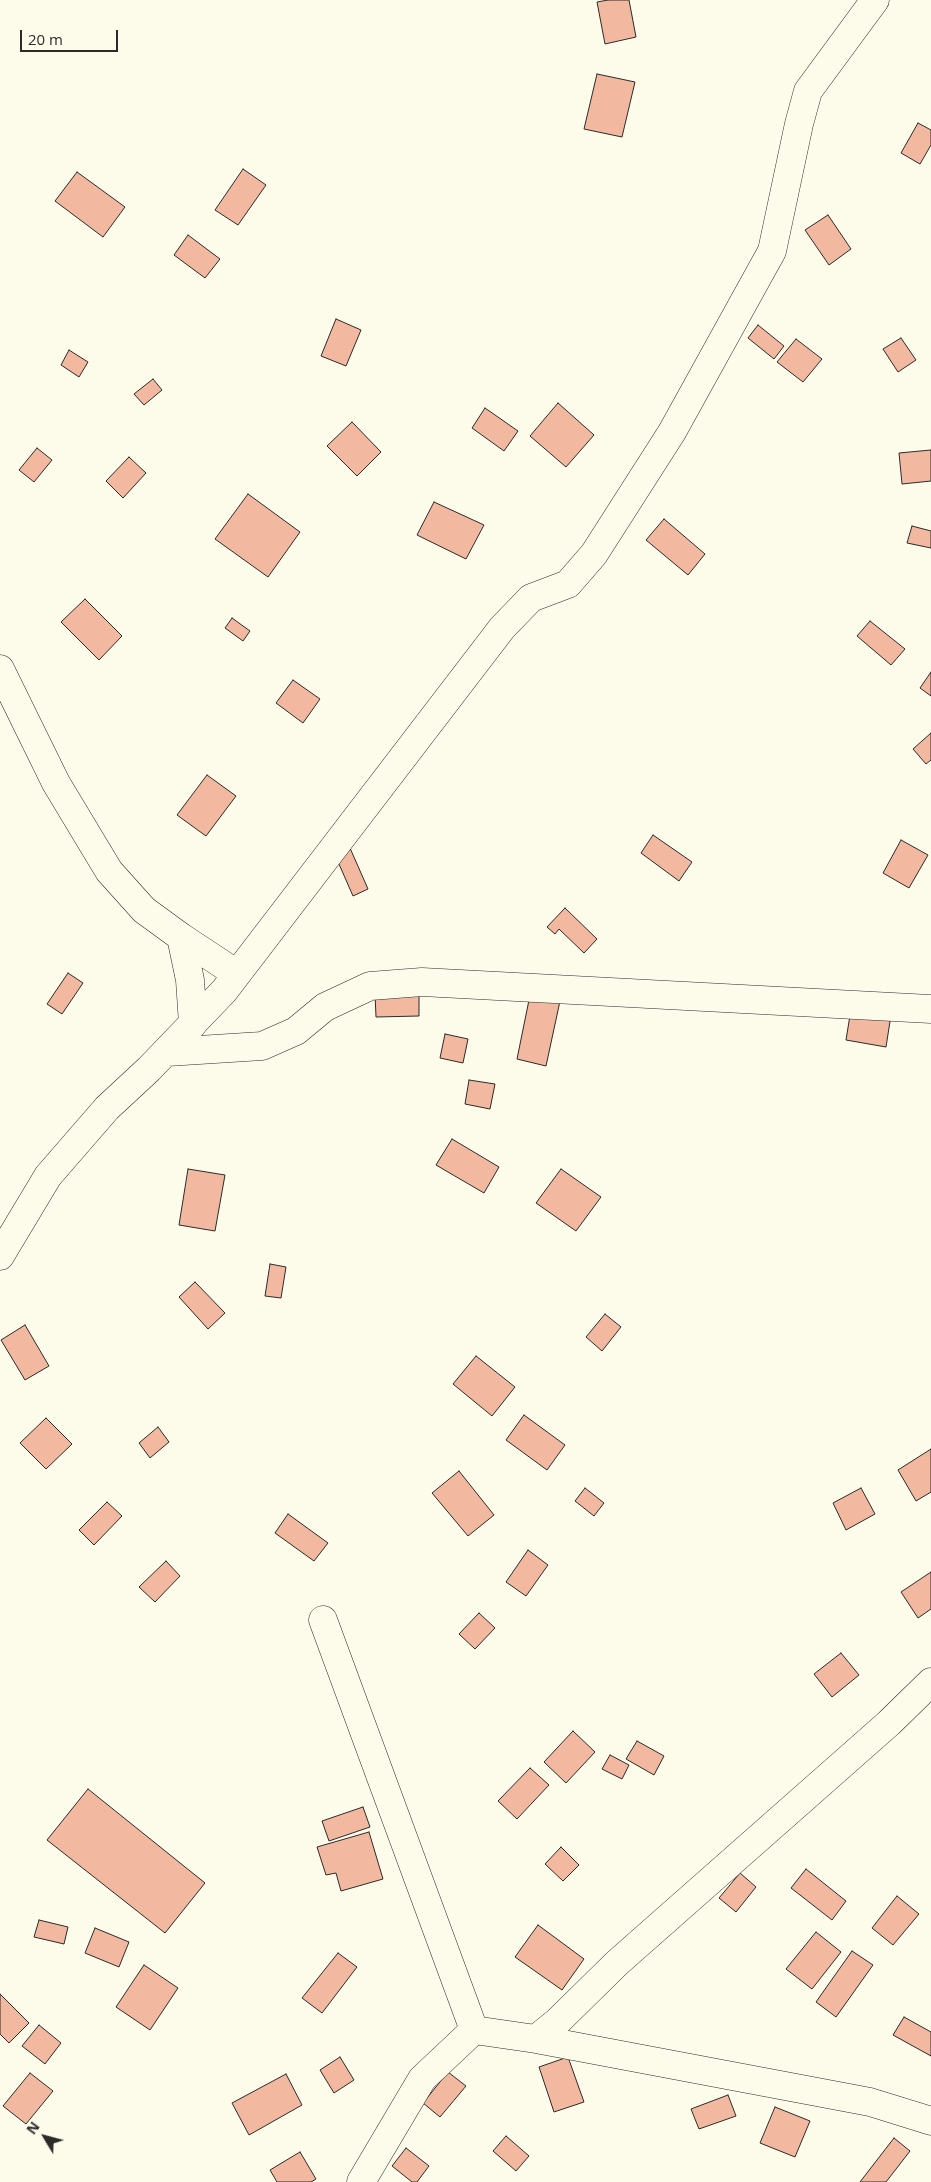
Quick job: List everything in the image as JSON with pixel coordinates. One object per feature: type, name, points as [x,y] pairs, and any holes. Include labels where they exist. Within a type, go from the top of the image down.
[{"type":"street","points":[[0,1256],[48,1176],[107,1108],[167,1052],[224,991],[502,628],[531,598],[568,584],[594,554],[672,432],[772,251],[808,90],[875,0]]},
{"type":"street","points":[[0,669],[56,784],[109,871],[144,910],[237,974]]},
{"type":"street","points":[[181,937],[190,980],[193,1024]]},
{"type":"street","points":[[167,1052],[262,1046],[296,1031],[325,1007],[370,986],[422,982],[931,1009]]},
{"type":"street","points":[[323,1620],[474,2030]]},
{"type":"street","points":[[536,2039],[557,2022],[617,1963],[889,1723],[931,1682]]},
{"type":"street","points":[[474,2030],[536,2039],[870,2102],[931,2121]]},
{"type":"street","points":[[361,2182],[422,2079],[474,2030]]},
{"type":"building","points":[[629,0],[636,37],[605,44],[597,2]]},
{"type":"building","points":[[597,74],[635,82],[622,137],[584,129]]},
{"type":"building","points":[[918,123],[931,130],[931,145],[920,164],[901,153]]},
{"type":"building","points":[[243,169],[266,185],[238,225],[215,210]]},
{"type":"building","points":[[77,172],[125,207],[103,237],[55,201]]},
{"type":"building","points":[[828,215],[851,249],[829,265],[805,230]]},
{"type":"building","points":[[188,235],[220,259],[205,278],[174,255]]},
{"type":"building","points":[[336,319],[361,330],[346,366],[321,356]]},
{"type":"building","points":[[758,325],[784,346],[774,359],[748,338]]},
{"type":"building","points":[[901,338],[916,360],[898,372],[883,349]]},
{"type":"building","points":[[796,339],[822,359],[803,382],[777,362]]},
{"type":"building","points":[[69,350],[88,362],[79,377],[61,365]]},
{"type":"building","points":[[153,379],[162,390],[144,405],[134,394]]},
{"type":"building","points":[[558,403],[594,435],[566,467],[530,436]]},
{"type":"building","points":[[485,408],[518,431],[504,451],[472,428]]},
{"type":"building","points":[[352,422],[381,452],[357,476],[327,446]]},
{"type":"building","points":[[37,448],[52,460],[34,482],[19,470]]},
{"type":"building","points":[[931,450],[931,481],[902,484],[899,453]]},
{"type":"building","points":[[129,457],[146,473],[123,498],[106,481]]},
{"type":"building","points":[[248,494],[300,532],[268,577],[215,539]]},
{"type":"building","points":[[434,502],[484,525],[466,559],[417,535]]},
{"type":"building","points":[[664,519],[705,554],[688,575],[646,540]]},
{"type":"building","points":[[912,526],[931,531],[931,548],[907,543]]},
{"type":"building","points":[[85,599],[122,636],[99,660],[61,622]]},
{"type":"building","points":[[232,618],[250,631],[243,641],[225,628]]},
{"type":"building","points":[[870,621],[905,649],[891,665],[857,636]]},
{"type":"building","points":[[931,672],[931,696],[920,688]]},
{"type":"building","points":[[293,680],[320,699],[303,723],[276,703]]},
{"type":"building","points":[[931,733],[931,760],[926,764],[913,749]]},
{"type":"building","points":[[207,775],[236,796],[206,836],[177,815]]},
{"type":"building","points":[[653,835],[692,862],[679,881],[641,853]]},
{"type":"building","points":[[901,840],[928,855],[909,888],[883,873]]},
{"type":"building","points":[[350,848],[368,889],[353,896],[335,855]]},
{"type":"building","points":[[565,908],[597,939],[584,953],[559,929],[555,934],[547,927]]},
{"type":"building","points":[[68,973],[83,983],[62,1014],[47,1004]]},
{"type":"building","points":[[419,993],[419,1016],[376,1017],[375,994]]},
{"type":"building","points":[[530,995],[560,1001],[546,1066],[517,1059]]},
{"type":"building","points":[[851,1009],[891,1015],[886,1047],[846,1040]]},
{"type":"building","points":[[445,1034],[468,1039],[463,1063],[440,1058]]},
{"type":"building","points":[[469,1080],[495,1084],[490,1109],[465,1104]]},
{"type":"building","points":[[452,1139],[499,1167],[484,1193],[436,1165]]},
{"type":"building","points":[[188,1169],[225,1175],[215,1231],[179,1225]]},
{"type":"building","points":[[561,1169],[601,1197],[576,1231],[536,1203]]},
{"type":"building","points":[[270,1264],[286,1267],[281,1298],[265,1296]]},
{"type":"building","points":[[195,1282],[225,1313],[208,1329],[179,1297]]},
{"type":"building","points":[[605,1314],[621,1327],[602,1351],[586,1337]]},
{"type":"building","points":[[25,1325],[49,1366],[25,1380],[1,1340]]},
{"type":"building","points":[[476,1356],[515,1387],[492,1416],[453,1384]]},
{"type":"building","points":[[524,1415],[565,1445],[547,1470],[506,1440]]},
{"type":"building","points":[[46,1418],[72,1444],[46,1469],[20,1443]]},
{"type":"building","points":[[158,1427],[169,1442],[150,1458],[139,1443]]},
{"type":"building","points":[[931,1449],[931,1492],[916,1501],[898,1470]]},
{"type":"building","points":[[459,1471],[494,1515],[468,1536],[432,1493]]},
{"type":"building","points":[[585,1488],[604,1503],[594,1516],[575,1501]]},
{"type":"building","points":[[861,1488],[875,1514],[846,1530],[833,1503]]},
{"type":"building","points":[[107,1502],[122,1516],[94,1545],[79,1530]]},
{"type":"building","points":[[288,1514],[328,1543],[314,1561],[275,1533]]},
{"type":"building","points":[[528,1550],[548,1565],[526,1596],[506,1582]]},
{"type":"building","points":[[166,1561],[180,1576],[155,1602],[139,1587]]},
{"type":"building","points":[[931,1572],[931,1609],[918,1618],[901,1592]]},
{"type":"building","points":[[479,1613],[495,1628],[475,1649],[459,1634]]},
{"type":"building","points":[[841,1653],[859,1675],[832,1697],[814,1674]]},
{"type":"building","points":[[573,1731],[595,1752],[566,1783],[544,1762]]},
{"type":"building","points":[[637,1741],[664,1756],[654,1775],[626,1759]]},
{"type":"building","points":[[610,1755],[629,1765],[622,1779],[602,1769]]},
{"type":"building","points":[[530,1768],[549,1785],[517,1819],[498,1801]]},
{"type":"building","points":[[88,1789],[205,1883],[165,1933],[47,1840]]},
{"type":"building","points":[[363,1807],[370,1827],[329,1841],[322,1821]]},
{"type":"building","points":[[369,1832],[383,1879],[341,1891],[336,1873],[326,1875],[317,1847]]},
{"type":"building","points":[[561,1847],[579,1865],[563,1881],[545,1864]]},
{"type":"building","points":[[806,1869],[846,1901],[832,1920],[791,1888]]},
{"type":"building","points":[[740,1873],[756,1887],[736,1912],[719,1898]]},
{"type":"building","points":[[897,1896],[919,1914],[893,1945],[872,1928]]},
{"type":"building","points":[[39,1920],[68,1927],[64,1944],[34,1937]]},
{"type":"building","points":[[538,1925],[584,1959],[562,1990],[515,1957]]},
{"type":"building","points":[[95,1928],[129,1942],[119,1967],[85,1953]]},
{"type":"building","points":[[816,1932],[841,1952],[812,1989],[786,1969]]},
{"type":"building","points":[[852,1951],[873,1965],[836,2017],[816,2002]]},
{"type":"building","points":[[338,1953],[357,1967],[322,2013],[302,1998]]},
{"type":"building","points":[[144,1965],[178,1988],[150,2030],[116,2007]]},
{"type":"building","points":[[0,1994],[29,2023],[9,2043],[0,2034]]},
{"type":"building","points":[[904,2017],[931,2032],[931,2056],[893,2035]]},
{"type":"building","points":[[39,2025],[61,2043],[45,2064],[22,2046]]},
{"type":"building","points":[[340,2057],[354,2080],[334,2093],[320,2070]]},
{"type":"building","points":[[568,2057],[584,2102],[554,2112],[539,2067]]},
{"type":"building","points":[[448,2072],[466,2086],[440,2117],[423,2103]]},
{"type":"building","points":[[30,2073],[53,2091],[26,2124],[3,2106]]},
{"type":"building","points":[[286,2074],[302,2105],[249,2135],[232,2103]]},
{"type":"building","points":[[728,2095],[736,2116],[699,2129],[691,2109]]},
{"type":"building","points":[[775,2107],[810,2121],[795,2157],[760,2143]]},
{"type":"building","points":[[506,2136],[529,2156],[516,2171],[493,2151]]},
{"type":"building","points":[[894,2138],[910,2151],[886,2182],[860,2182]]},
{"type":"building","points":[[406,2148],[429,2166],[417,2182],[412,2182],[392,2166]]},
{"type":"building","points":[[300,2152],[316,2179],[311,2182],[277,2182],[270,2170]]}]
